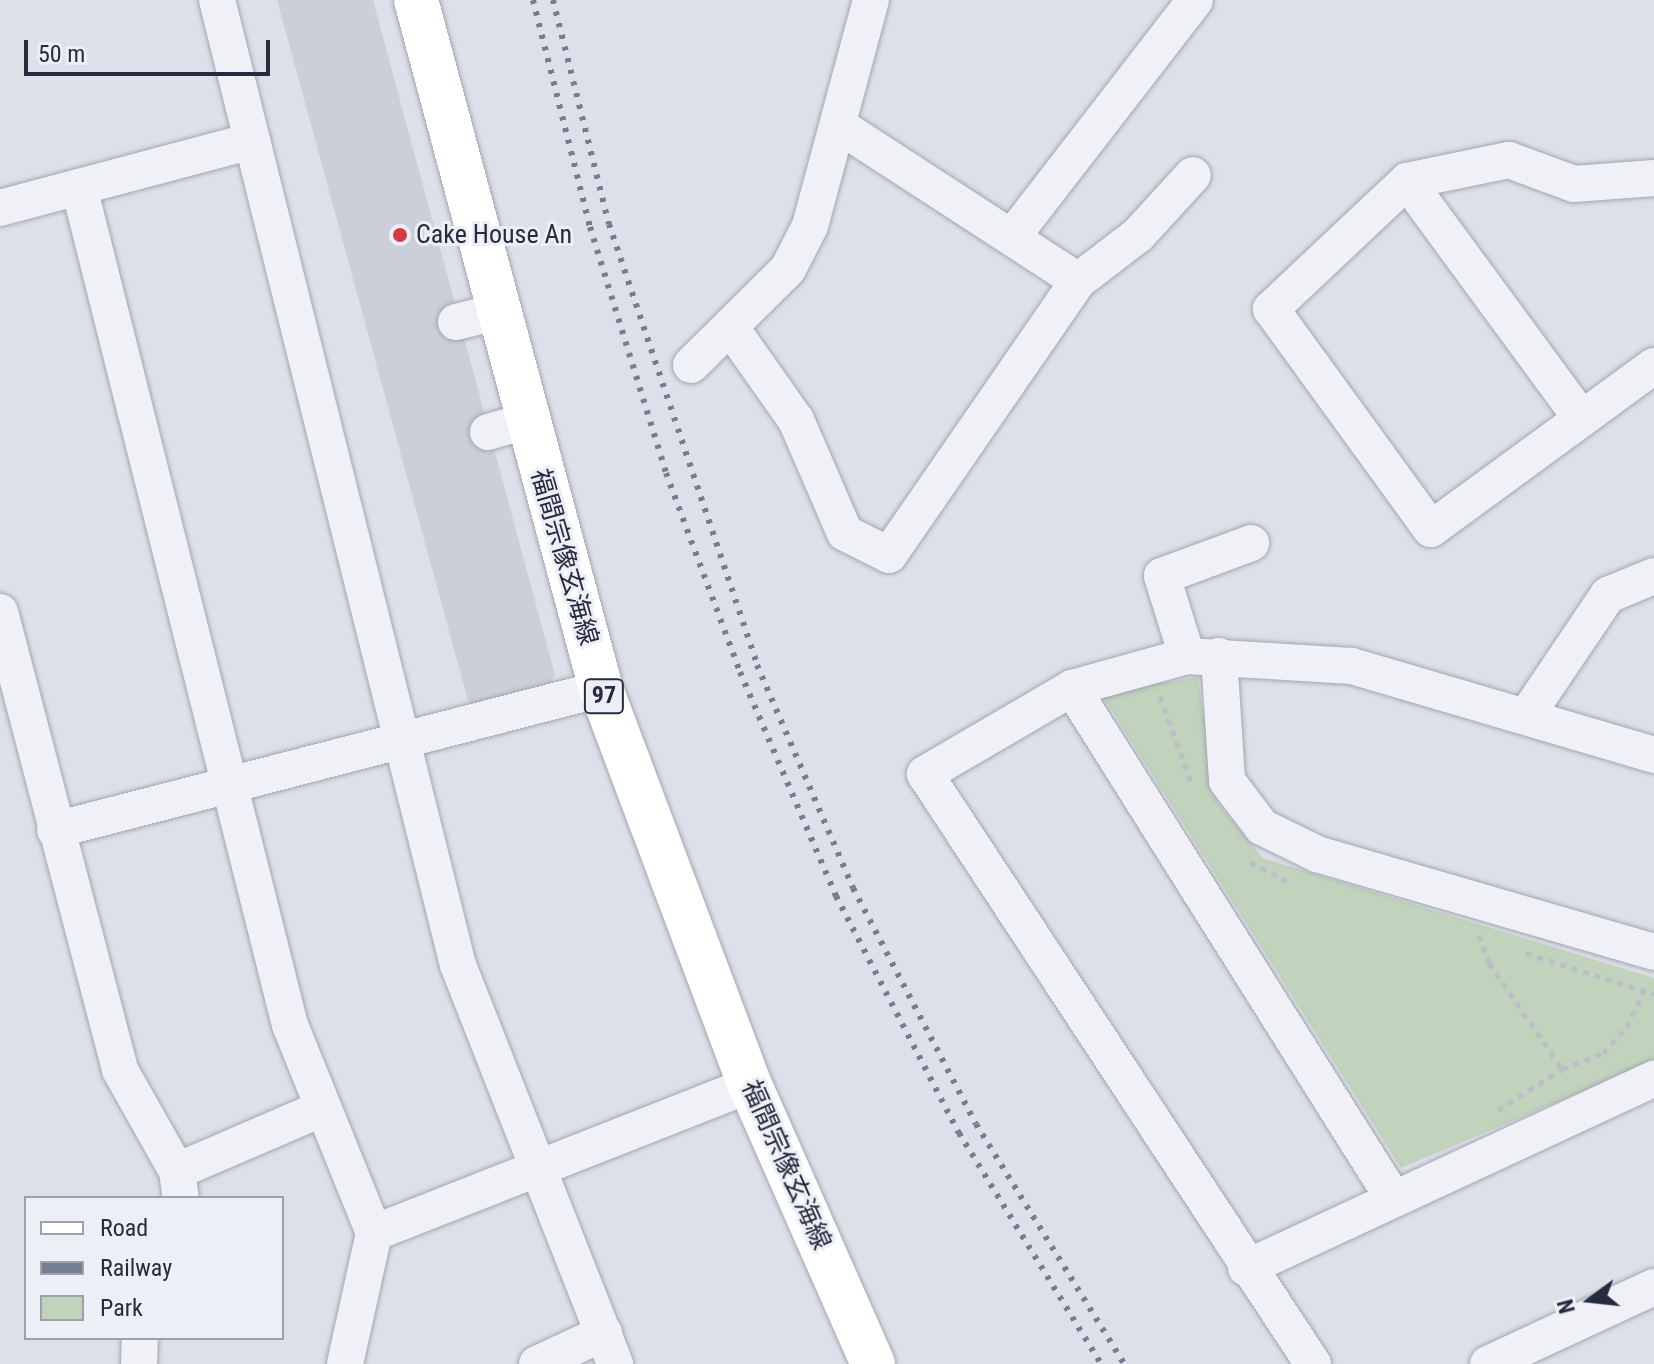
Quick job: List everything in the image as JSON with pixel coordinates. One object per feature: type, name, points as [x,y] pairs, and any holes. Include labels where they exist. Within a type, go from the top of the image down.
[{"type":"main road","name":"福間宗像玄海線","points":[[416,0],[476,317],[507,427],[601,689],[750,1085],[873,1364]]},
{"type":"street","points":[[217,0],[458,965],[609,1349],[537,1364]]},
{"type":"street","points":[[691,365],[788,269],[805,237],[838,125],[861,15],[871,0]]},
{"type":"street","points":[[1012,237],[1195,0]]},
{"type":"street","points":[[838,125],[1078,281]]},
{"type":"street","points":[[0,208],[252,141]]},
{"type":"street","points":[[1654,178],[1574,184],[1509,160],[1407,181],[1271,309],[1431,529],[1654,366]]},
{"type":"street","points":[[731,328],[796,420],[845,533],[889,555],[1078,281],[1138,235],[1193,175]]},
{"type":"street","points":[[1407,181],[1582,419]]},
{"type":"street","points":[[79,187],[290,1025],[374,1233],[345,1364]]},
{"type":"street","points":[[1251,543],[1162,576],[1203,656],[1227,781],[1262,827],[1317,854],[1654,951]]},
{"type":"street","points":[[1527,715],[1608,595],[1654,576]]},
{"type":"street","points":[[0,612],[120,1070],[179,1184],[323,1108]]},
{"type":"street","points":[[1313,1364],[1246,1268],[925,774],[1072,688],[1203,656],[1352,666],[1527,715],[1654,755]]},
{"type":"street","points":[[1072,688],[1393,1198]]},
{"type":"street","points":[[55,830],[228,788],[601,689]]},
{"type":"street","points":[[1246,1268],[1654,1079]]},
{"type":"street","points":[[374,1233],[539,1173],[750,1085]]},
{"type":"street","points":[[1488,1364],[1654,1287]]},
{"type":"street","points":[[139,1364],[140,1340]]},
{"type":"path","points":[[1477,930],[1489,963],[1562,1069],[1603,1053],[1627,1027],[1643,992]]},
{"type":"shaded area","points":[[277,0],[373,0],[555,675],[546,690],[470,708]]},
{"type":"green space","points":[[1198,677],[1217,802],[1263,858],[1654,978],[1654,1061],[1401,1168],[1100,692]]},
{"type":"railway","points":[[533,0],[590,227],[666,473],[740,672],[836,896],[959,1133],[1101,1364]]},
{"type":"railway","points":[[553,0],[609,224],[757,665],[853,888],[976,1124],[1124,1364]]},
{"type":"place","name":"Cake House An","points":[[400,235]]}]
